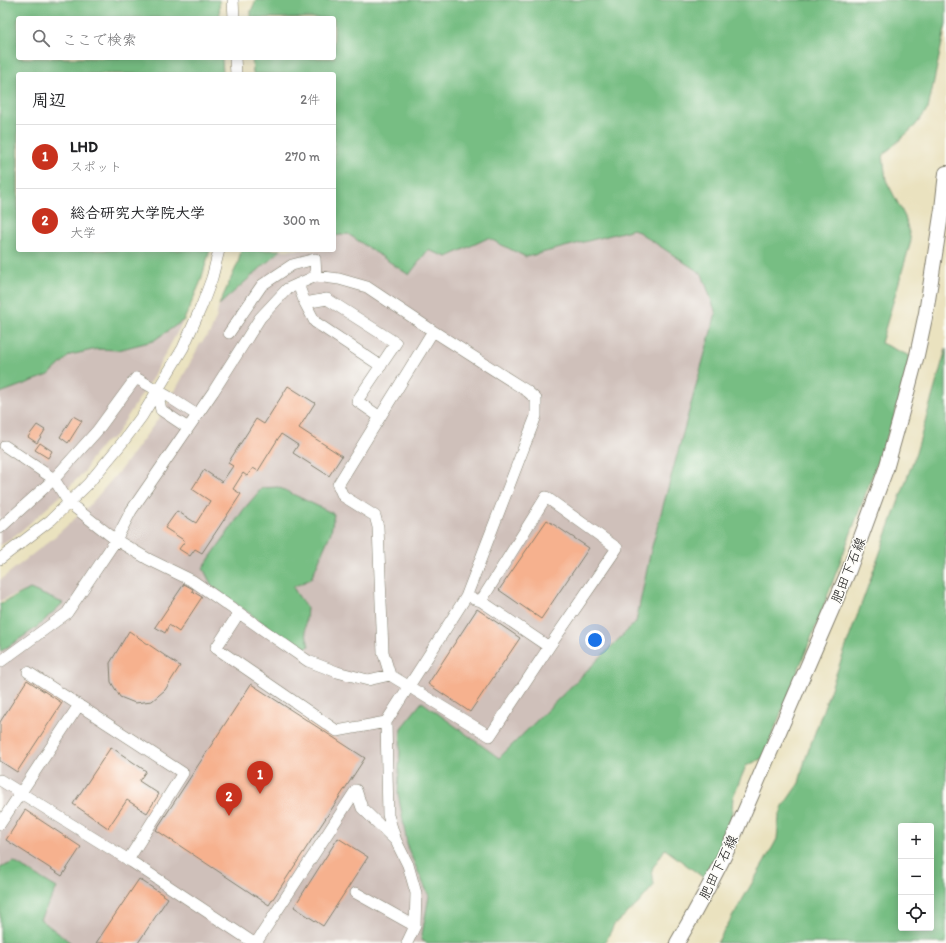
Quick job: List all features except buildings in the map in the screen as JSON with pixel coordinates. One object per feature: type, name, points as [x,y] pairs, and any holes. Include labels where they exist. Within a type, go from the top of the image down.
[{"type":"main road","name":"肥田下石線","points":[[677,943],[716,874],[733,838],[849,570],[884,475],[917,355],[926,313],[946,173]]},
{"type":"street","points":[[233,0],[234,16]]},
{"type":"street","points":[[235,60],[236,72]]},
{"type":"street","points":[[0,559],[51,520],[88,484],[142,416],[183,348],[212,278],[218,252]]},
{"type":"street","points":[[229,333],[262,285],[292,265],[315,259],[316,276]]},
{"type":"street","points":[[0,662],[67,613],[116,540],[131,511],[197,415],[260,318],[286,290],[316,276],[339,279],[368,287],[433,331],[527,391],[536,399],[536,416],[466,596],[386,722],[388,815],[396,841],[408,866],[416,893],[415,926],[407,943]]},
{"type":"street","points":[[298,284],[305,303],[315,322],[381,366]]},
{"type":"street","points":[[305,303],[327,299],[396,343],[358,401],[380,417]]},
{"type":"street","points":[[248,306],[260,318]]},
{"type":"street","points":[[433,331],[338,485],[343,496],[375,516],[378,526],[383,652],[390,675],[490,736],[617,548],[546,497],[481,601]]},
{"type":"street","points":[[0,528],[54,479],[97,431],[136,378],[197,415]]},
{"type":"street","points":[[157,391],[161,410],[188,428]]},
{"type":"street","points":[[5,446],[54,479],[69,503],[116,540],[148,559],[193,581],[308,661],[337,672],[368,680],[390,675]]},
{"type":"street","points":[[466,596],[481,601],[549,647]]},
{"type":"street","points":[[239,613],[216,648],[337,731],[386,722]]},
{"type":"street","points":[[28,672],[183,773],[128,860]]},
{"type":"street","points":[[0,824],[79,705]]},
{"type":"street","points":[[0,780],[128,860],[255,943],[356,790],[362,808],[396,841]]},
{"type":"street","points":[[356,893],[415,926]]},
{"type":"shaded area","points":[[635,229],[702,274],[716,313],[651,550],[636,622],[499,758],[422,702],[401,728],[408,849],[429,896],[421,940],[427,943],[71,943],[40,919],[57,888],[14,862],[0,868],[0,652],[36,628],[30,589],[0,601],[0,580],[52,539],[89,506],[121,469],[159,418],[200,344],[210,333],[219,305],[279,252],[336,252],[336,236],[348,234],[409,275],[428,250],[447,257],[488,238],[526,257]]},
{"type":"shaded area","points":[[184,320],[151,380],[115,436],[104,443],[90,460],[85,471],[56,500],[22,530],[0,546],[0,393],[49,375],[70,355],[97,349],[118,350],[153,341]]},
{"type":"green space","points":[[0,0],[219,0],[220,16],[16,16],[16,60],[222,60],[223,72],[16,72],[16,252],[209,252],[200,283],[184,320],[153,341],[118,350],[97,349],[70,355],[49,375],[0,393]]},
{"type":"green space","points":[[256,0],[946,0],[946,24],[928,109],[915,126],[883,155],[886,180],[905,217],[911,241],[881,343],[910,356],[895,415],[818,621],[763,758],[746,766],[733,797],[731,822],[726,844],[708,881],[665,849],[652,869],[654,885],[638,904],[614,925],[605,943],[427,943],[421,940],[429,896],[408,849],[398,793],[401,728],[422,702],[499,758],[636,622],[651,550],[716,313],[702,274],[634,229],[526,257],[488,238],[447,257],[428,250],[409,275],[348,234],[336,236],[336,72],[253,72],[252,60],[336,60],[336,16],[251,16],[251,11]]},
{"type":"green space","points":[[241,252],[279,252],[219,305],[238,263]]},
{"type":"green space","points":[[946,349],[946,943],[717,943],[777,839],[779,817],[783,806],[799,783],[805,760],[916,453]]},
{"type":"green space","points":[[278,487],[334,514],[331,532],[311,579],[293,587],[307,608],[305,629],[309,646],[303,652],[212,586],[203,568],[244,509],[262,488]]},
{"type":"green space","points":[[30,589],[63,603],[36,628],[0,652],[0,604]]},
{"type":"green space","points":[[14,862],[57,888],[40,919],[71,943],[0,943],[0,868]]},
{"type":"place","name":"LHD","points":[[260,794]]},
{"type":"place","name":"総合研究大学院大学","points":[[229,816]]}]
